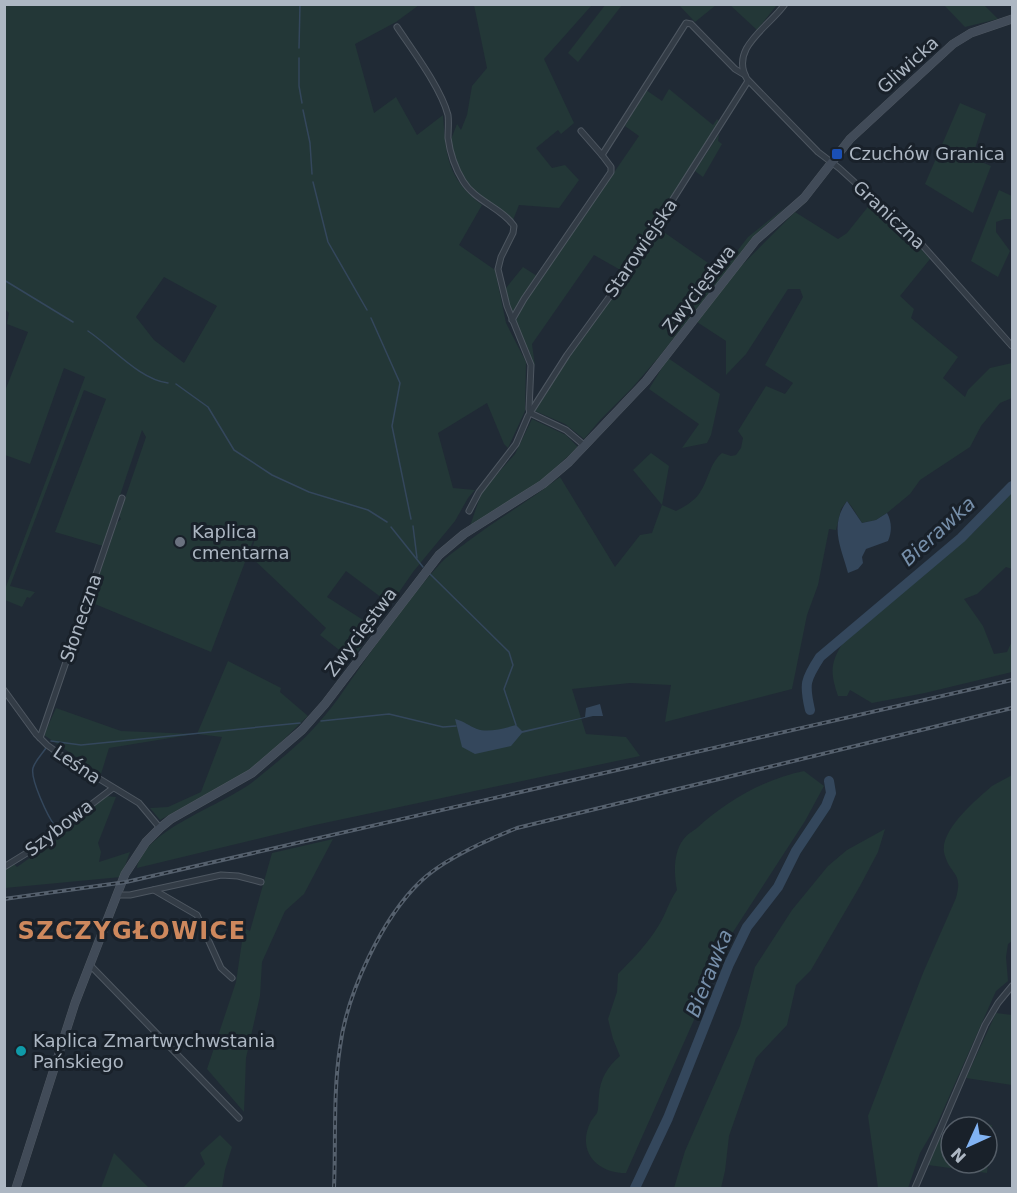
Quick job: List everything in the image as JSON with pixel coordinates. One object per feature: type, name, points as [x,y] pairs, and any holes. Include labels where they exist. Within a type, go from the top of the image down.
[{"type":"main road","name":"Gliwicka","points":[[837,154],[878,112],[953,44],[971,33],[1012,19]]},
{"type":"main road","name":"Zwycięstwa","points":[[16,1188],[75,1003],[130,864],[160,828],[185,810],[246,777],[273,757],[325,704],[424,572],[444,550],[471,529],[548,480],[585,446],[646,381],[751,246],[804,198],[837,154]]},
{"type":"street","points":[[746,78],[742,60],[746,48],[777,16],[785,4]]},
{"type":"street","points":[[602,155],[686,23],[691,24],[746,78]]},
{"type":"street","name":"Starowiejska","points":[[398,27],[446,109],[450,150],[463,180],[472,192],[514,226],[498,269],[512,320],[531,365],[529,409],[531,413]]},
{"type":"street","name":"Graniczna","points":[[746,78],[818,152],[916,238],[1012,346]]},
{"type":"street","name":"Starowiejska","points":[[469,511],[479,492],[516,444],[531,413],[567,355],[610,296],[656,226],[746,78]]},
{"type":"street","points":[[512,320],[611,172],[602,155],[581,131]]},
{"type":"street","points":[[531,413],[566,430],[585,446]]},
{"type":"street","name":"Słoneczna","points":[[40,738],[122,498]]},
{"type":"street","name":"Leśna","points":[[4,690],[40,738],[60,755],[139,803],[160,828]]},
{"type":"street","name":"Szybowa","points":[[4,867],[30,851],[113,788]]},
{"type":"street","points":[[117,895],[130,895],[221,875],[238,876],[261,882]]},
{"type":"street","points":[[154,890],[197,915],[221,968],[232,978]]},
{"type":"street","points":[[90,965],[239,1118]]},
{"type":"street","points":[[915,1188],[985,1025],[1001,998],[1012,986]]},
{"type":"green space","points":[[606,4],[622,5],[578,62],[568,53]]},
{"type":"green space","points":[[5,5],[419,5],[396,22],[355,44],[374,113],[396,97],[417,135],[443,115],[445,143],[450,165],[470,195],[482,205],[459,245],[495,270],[506,323],[526,362],[525,411],[508,448],[504,444],[487,403],[438,433],[453,488],[475,490],[455,521],[413,572],[352,660],[320,635],[326,628],[250,556],[259,525],[211,652],[90,602],[117,523],[121,519],[119,516],[146,437],[142,430],[103,546],[55,532],[106,399],[84,390],[10,586],[35,592],[30,598],[27,597],[22,607],[5,600],[4,592],[85,377],[64,368],[30,464],[5,455],[5,391],[28,332],[7,324],[9,313],[5,309]],"holes":[[[164,277],[217,306],[184,363],[154,340],[136,317]],[[346,571],[382,598],[371,625],[327,597]]]},
{"type":"green space","points":[[474,5],[592,5],[544,59],[574,123],[561,134],[558,130],[536,148],[552,168],[565,165],[579,180],[559,208],[519,205],[513,220],[484,201],[465,181],[454,158],[450,142],[457,124],[461,130],[467,115],[472,86],[487,68]]},
{"type":"green space","points":[[679,5],[716,5],[695,22]]},
{"type":"green space","points":[[730,5],[776,6],[757,30]]},
{"type":"green space","points":[[944,5],[984,5],[998,19],[965,27]]},
{"type":"green space","points":[[669,89],[713,125],[717,119],[720,123],[624,272],[594,255],[532,344],[535,366],[515,324],[520,310],[639,136],[625,126],[646,90],[662,101]]},
{"type":"green space","points":[[960,103],[986,114],[972,158],[991,166],[973,213],[925,184]]},
{"type":"green space","points":[[719,134],[718,141],[722,144],[703,177],[695,171]]},
{"type":"green space","points":[[999,190],[1012,196],[1012,219],[996,222],[996,232],[1010,251],[998,277],[971,261]]},
{"type":"green space","points":[[871,203],[912,239],[930,259],[900,296],[914,309],[911,318],[958,357],[943,378],[965,397],[968,390],[990,368],[1012,363],[1012,398],[1000,403],[981,426],[970,447],[920,480],[910,494],[876,520],[862,523],[847,501],[841,509],[836,530],[829,529],[818,585],[807,615],[792,689],[665,722],[671,685],[630,683],[572,689],[586,734],[626,737],[640,756],[315,825],[137,868],[143,854],[169,830],[241,790],[298,744],[330,709],[396,618],[442,562],[560,477],[615,567],[640,535],[652,533],[662,505],[676,511],[694,499],[702,489],[718,457],[722,453],[736,455],[741,448],[743,438],[738,431],[766,386],[785,394],[793,383],[765,365],[803,297],[800,289],[788,289],[746,354],[726,375],[726,341],[697,322],[739,268],[795,212],[838,239],[847,233]]},
{"type":"green space","points":[[788,205],[756,234],[658,358],[584,439],[565,424],[535,411],[549,386],[658,228],[721,272],[748,237]]},
{"type":"green space","points":[[523,267],[537,276],[512,314],[504,286],[506,288]]},
{"type":"green space","points":[[668,358],[720,394],[711,435],[707,443],[682,448],[699,424],[649,389]]},
{"type":"green space","points":[[532,419],[566,435],[578,447],[531,490],[470,526],[482,491],[515,454]]},
{"type":"green space","points":[[651,453],[669,466],[662,505],[633,470]]},
{"type":"green space","points":[[1012,491],[1012,569],[1006,567],[977,594],[964,599],[983,626],[994,654],[1007,652],[1012,641],[1012,672],[872,703],[850,690],[847,696],[838,696],[833,668],[844,641],[975,531]]},
{"type":"green space","points":[[228,661],[281,688],[280,692],[308,716],[253,769],[160,820],[150,808],[168,807],[201,792],[222,737],[197,734]]},
{"type":"green space","points":[[56,708],[121,731],[195,734],[109,748],[101,774],[44,735]]},
{"type":"green space","points":[[804,771],[824,786],[805,821],[733,932],[626,1173],[606,1169],[592,1158],[586,1141],[591,1121],[598,1111],[603,1078],[620,1056],[608,1019],[617,992],[618,974],[655,932],[677,890],[675,864],[677,851],[684,838],[733,800],[760,785]]},
{"type":"green space","points":[[1012,775],[1012,941],[1008,944],[1006,957],[1008,981],[996,991],[941,1115],[939,1115],[937,1124],[920,1153],[908,1188],[878,1188],[868,1116],[923,973],[956,898],[958,883],[945,856],[946,837],[960,817],[992,786]]},
{"type":"green space","points":[[106,796],[116,797],[98,843],[101,852],[99,862],[130,852],[121,877],[5,888],[5,869],[14,864],[17,867],[65,833]]},
{"type":"green space","points":[[885,829],[878,852],[860,886],[811,970],[796,985],[787,1025],[756,1058],[729,1136],[721,1188],[674,1188],[685,1151],[740,1026],[755,967],[792,910],[828,866],[847,850]]},
{"type":"green space","points":[[333,839],[304,894],[285,911],[262,962],[260,996],[246,1058],[244,1112],[207,1069],[236,982],[244,928],[250,931],[272,853]]},
{"type":"green space","points":[[996,1013],[1012,1015],[1012,1085],[966,1078]]},
{"type":"green space","points":[[220,1135],[232,1147],[222,1188],[183,1188],[205,1164],[200,1153]]},
{"type":"green space","points":[[939,1140],[939,1166],[928,1165]]},
{"type":"green space","points":[[114,1153],[149,1188],[101,1188]]},
{"type":"water","points":[[847,501],[862,523],[876,520],[887,513],[891,527],[888,541],[866,549],[862,557],[863,563],[858,569],[848,573],[838,537],[839,519]]},
{"type":"water","points":[[600,704],[603,716],[593,716],[522,733],[511,746],[475,754],[462,747],[455,719],[481,730],[496,730],[516,725],[522,731],[585,717],[586,708]]},
{"type":"waterway","points":[[299,48],[300,4]]},
{"type":"waterway","points":[[299,58],[299,86],[302,103]]},
{"type":"waterway","points":[[303,110],[310,143],[312,174]]},
{"type":"waterway","points":[[313,182],[328,242],[367,310]]},
{"type":"waterway","points":[[4,280],[73,322]]},
{"type":"waterway","points":[[371,318],[400,383],[392,426],[411,519]]},
{"type":"waterway","points":[[88,331],[147,376],[168,383]]},
{"type":"waterway","points":[[176,384],[208,407],[234,450],[272,475],[309,492],[368,510],[387,522]]},
{"type":"waterway","name":"Bierawka","points":[[810,710],[807,682],[820,657],[961,538],[1012,486]]},
{"type":"waterway","points":[[413,526],[417,558]]},
{"type":"waterway","points":[[391,527],[423,567]]},
{"type":"waterway","points":[[430,574],[509,652],[513,665],[504,689],[516,725]]},
{"type":"waterway","points":[[321,721],[389,714],[443,727],[456,726]]},
{"type":"waterway","points":[[51,741],[81,745],[300,723]]},
{"type":"waterway","points":[[46,748],[35,763],[33,773],[40,798],[55,826]]},
{"type":"waterway","name":"Bierawka","points":[[635,1188],[668,1118],[729,964],[747,927],[778,887],[796,851],[826,806],[831,793],[829,781]]},
{"type":"railway","points":[[4,899],[126,882],[1012,680]]},
{"type":"railway","points":[[334,1188],[338,1064],[350,1003],[368,958],[393,915],[421,881],[442,865],[480,844],[517,828],[1012,708]]},
{"type":"place","name":"Czuchów Granica","points":[[837,154]]},
{"type":"place","name":"Kaplica cmentarna","points":[[180,542]]},
{"type":"place","name":"Kaplica Zmartwychwstania Pańskiego","points":[[21,1051]]},
{"type":"district","name":"SZCZYGŁOWICE","points":[[132,931]]}]
